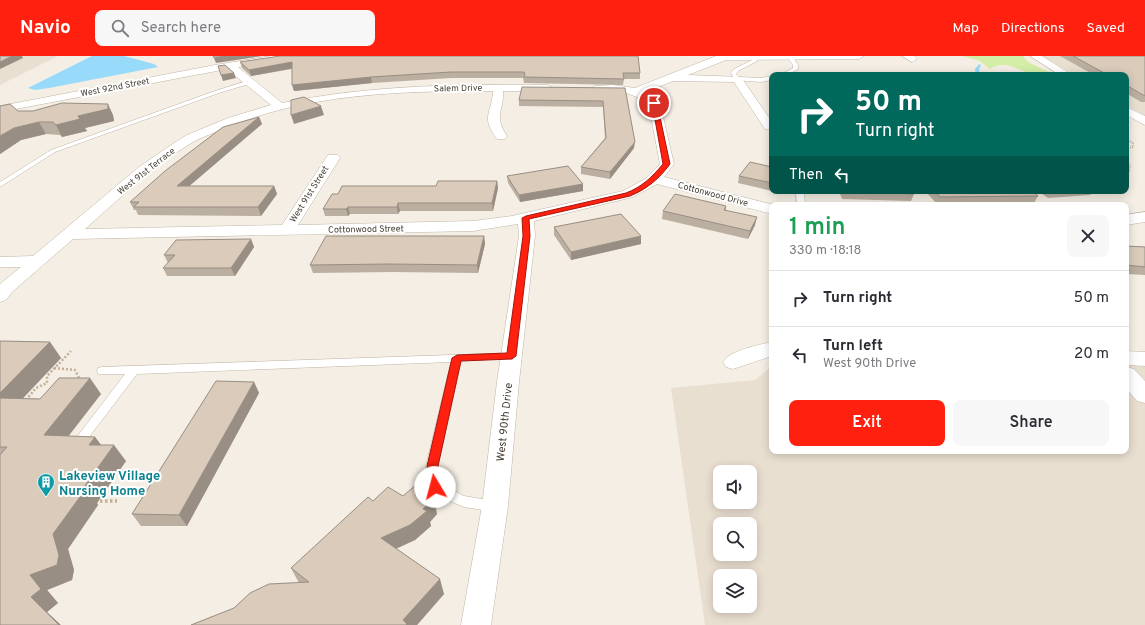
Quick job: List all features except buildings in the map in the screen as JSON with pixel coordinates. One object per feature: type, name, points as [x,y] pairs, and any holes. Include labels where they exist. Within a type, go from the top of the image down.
[{"type":"street","name":"West 92nd Street","points":[[0,109],[289,56]]},
{"type":"street","points":[[588,88],[638,91],[723,56],[859,56]]},
{"type":"street","points":[[1035,56],[1062,72]]},
{"type":"street","points":[[230,66],[280,107]]},
{"type":"street","points":[[670,78],[737,79],[769,126]]},
{"type":"street","name":"Salem Drive","points":[[280,107],[318,99],[361,94],[443,88],[558,88]]},
{"type":"street","points":[[498,88],[499,94],[493,116],[493,123],[495,130],[501,136]]},
{"type":"street","name":"Cottonwood Street","points":[[70,234],[490,225],[628,194],[639,190],[655,179],[667,164],[653,99],[638,91]]},
{"type":"street","name":"West 91st Terrace","points":[[0,296],[6,288],[37,261],[144,170],[168,152],[195,136],[223,124],[250,114],[280,107]]},
{"type":"street","points":[[1129,112],[1145,121]]},
{"type":"street","name":"West 91st Street","points":[[287,230],[333,158]]},
{"type":"street","name":"Cottonwood Drive","points":[[655,179],[769,208]]},
{"type":"street","points":[[1129,220],[1145,217]]},
{"type":"street","name":"West 90th Drive","points":[[476,625],[495,506],[527,236],[526,218]]},
{"type":"street","points":[[0,262],[37,261]]},
{"type":"street","points":[[733,362],[755,353],[769,350]]},
{"type":"street","points":[[1129,358],[1145,359]]},
{"type":"street","points":[[1129,377],[1145,395]]},
{"type":"lane","points":[[789,56],[796,65],[795,69],[789,72]]},
{"type":"lane","points":[[754,57],[755,61],[736,70],[734,74],[737,79],[761,80],[769,79]]},
{"type":"lane","points":[[0,185],[53,151],[217,92],[250,82]]},
{"type":"lane","points":[[102,371],[512,356]]},
{"type":"lane","points":[[457,358],[432,466],[435,487],[450,497],[471,504],[495,506]]},
{"type":"lane","points":[[82,438],[134,370]]},
{"type":"path","points":[[1129,141],[1133,144],[1133,146],[1129,147]]},
{"type":"path","points":[[22,404],[36,388],[47,383],[47,376],[71,351]]},
{"type":"path","points":[[54,368],[75,370],[79,378],[74,383]]},
{"type":"path","points":[[94,501],[117,501]]},
{"type":"shaded area","points":[[0,56],[58,56],[0,85]]},
{"type":"shaded area","points":[[1042,56],[1145,56],[1145,116],[1129,107],[1129,72],[1070,72]]},
{"type":"shaded area","points":[[1129,363],[1145,364],[1145,625],[705,625],[671,388],[755,380],[769,368],[769,454],[1129,454]]},
{"type":"green space","points":[[963,56],[1023,56],[1028,62],[1049,72],[1026,72],[1007,65],[996,66],[990,69],[980,61]]},
{"type":"water","points":[[92,56],[124,56],[154,64],[158,67],[49,88],[35,90],[28,88]]},
{"type":"waterway","points":[[978,72],[977,69],[980,65]]},
{"type":"place","name":"Lakeview Village Nursing Home","points":[[46,497]]},
{"type":"route","points":[[435,487],[432,466],[457,358],[512,356],[527,236],[526,218],[628,194],[639,190],[655,179],[663,171],[667,164],[654,103]]}]
